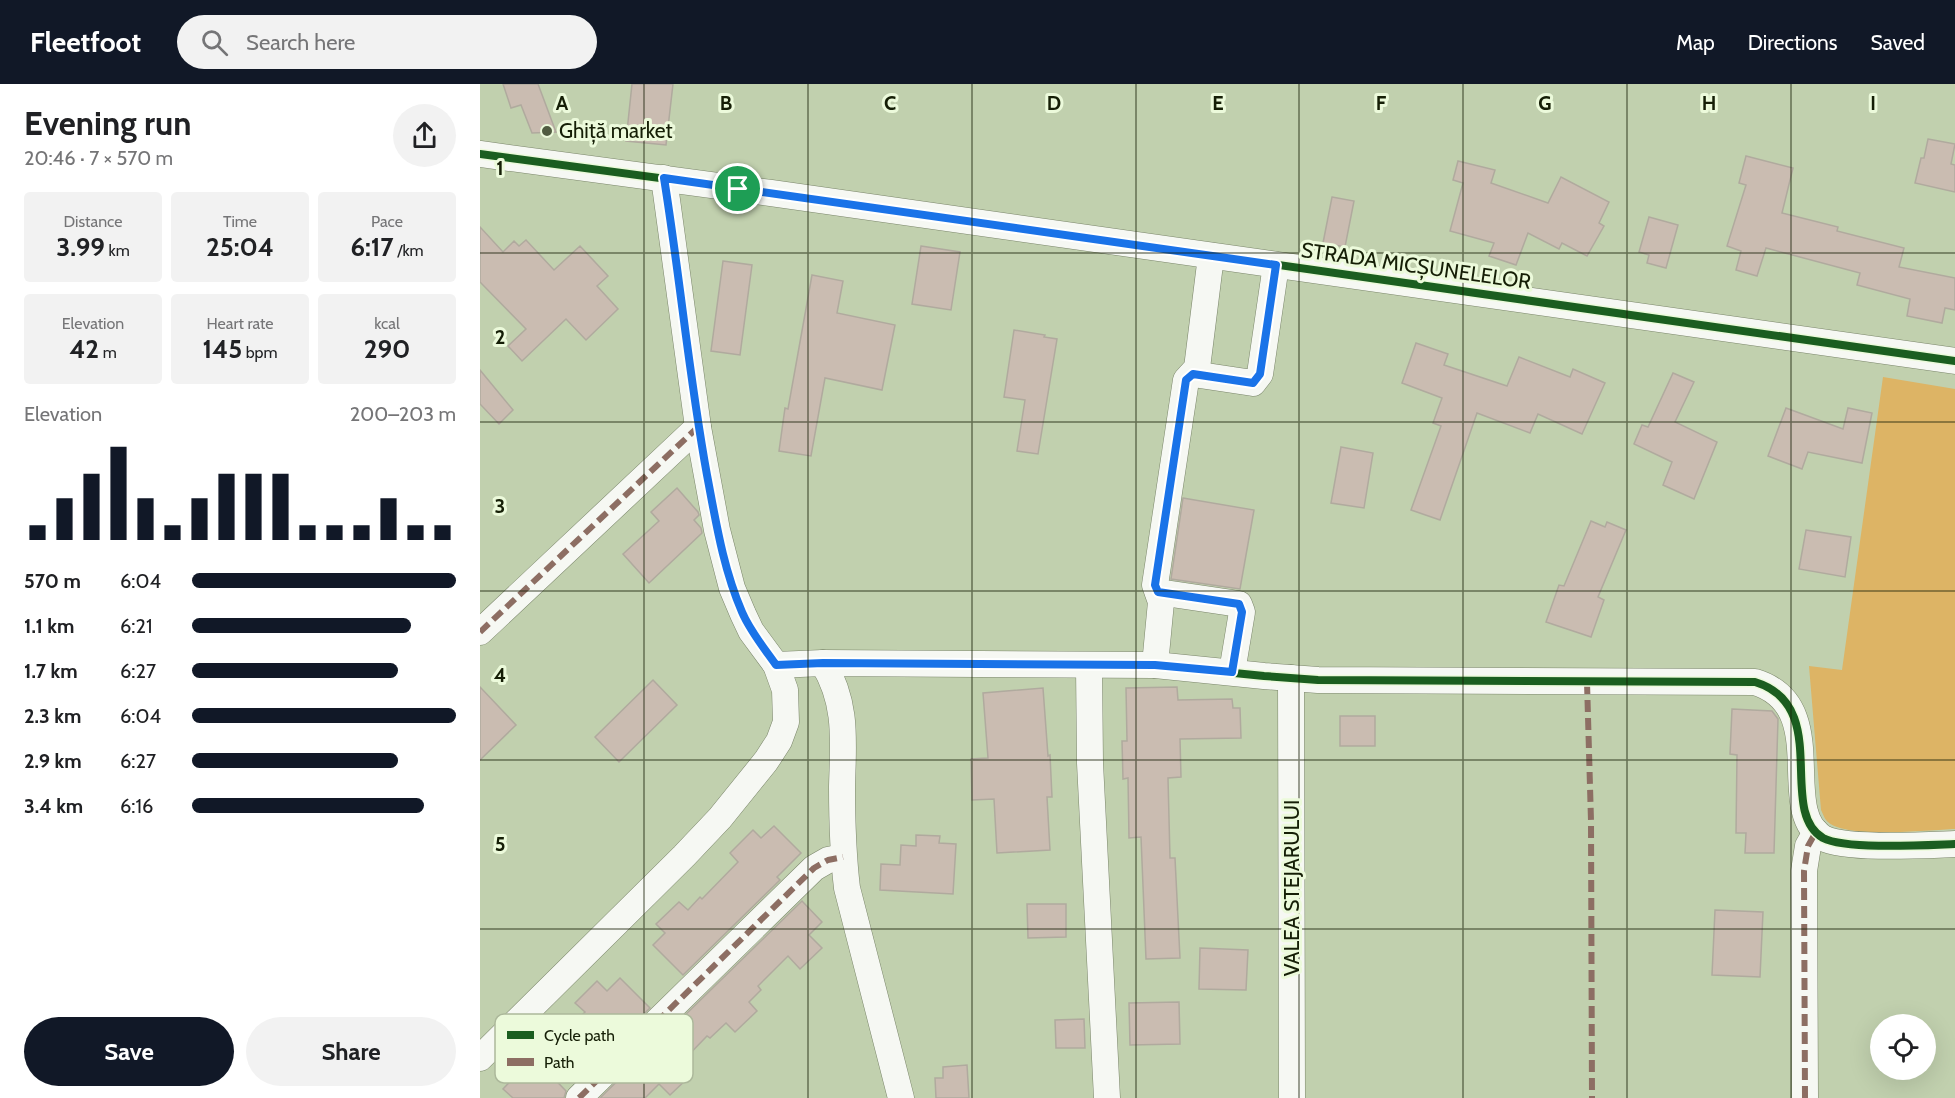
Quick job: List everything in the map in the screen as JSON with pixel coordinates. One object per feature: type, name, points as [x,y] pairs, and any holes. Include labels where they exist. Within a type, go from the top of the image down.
[{"type":"street","name":"STRADA MICȘUNELELOR","points":[[480,153],[1955,361]]},
{"type":"street","points":[[524,1014],[720,818],[753,779],[779,741],[786,722],[785,690],[776,665],[752,631],[732,588],[717,530],[698,427],[664,178]]},
{"type":"street","points":[[1155,665],[1161,602],[1155,585],[1186,380],[1197,368],[1211,256]]},
{"type":"street","points":[[1193,374],[1253,383],[1257,379],[1260,374],[1276,265]]},
{"type":"street","points":[[480,632],[698,427]]},
{"type":"street","points":[[1158,592],[1239,604],[1242,612],[1232,672]]},
{"type":"street","points":[[776,665],[823,663],[1155,665],[1290,678],[1755,682],[1766,685],[1782,696],[1796,720],[1803,795],[1807,816],[1816,832],[1837,842],[1882,845],[1955,844]]},
{"type":"street","points":[[823,663],[833,680],[841,706],[844,748],[843,857],[847,888],[901,1098]]},
{"type":"street","points":[[1089,666],[1090,763],[1107,1098]]},
{"type":"street","name":"VALEA STEJARULUI","points":[[1290,678],[1293,1098]]},
{"type":"street","points":[[1805,1098],[1804,871],[1808,846],[1816,832]]},
{"type":"street","points":[[665,1014],[814,868],[828,860],[843,857]]},
{"type":"street","points":[[480,1058],[495,1043]]},
{"type":"street","points":[[579,1098],[594,1083]]},
{"type":"shaded area","points":[[1883,377],[1955,389],[1955,829],[1889,832],[1852,830],[1828,822],[1821,810],[1809,666],[1842,670]]},
{"type":"building","points":[[503,84],[538,84],[556,132],[532,133],[521,105],[511,108]]},
{"type":"building","points":[[632,84],[673,84],[666,145],[626,141]]},
{"type":"building","points":[[1928,139],[1955,144],[1951,164],[1955,165],[1955,192],[1915,183]]},
{"type":"building","points":[[1746,156],[1793,168],[1782,213],[1838,227],[1837,231],[1904,248],[1899,267],[1955,278],[1955,310],[1945,308],[1942,323],[1907,316],[1910,299],[1857,285],[1860,273],[1766,248],[1757,276],[1736,270],[1741,251],[1727,246],[1746,185],[1739,183]]},
{"type":"building","points":[[1458,161],[1495,170],[1491,183],[1548,203],[1561,177],[1609,202],[1599,223],[1604,226],[1587,256],[1562,243],[1559,249],[1528,233],[1516,265],[1489,256],[1494,243],[1450,231],[1463,183],[1453,180]]},
{"type":"building","points":[[1332,197],[1354,201],[1345,247],[1323,243]]},
{"type":"building","points":[[1649,217],[1678,225],[1666,268],[1647,263],[1649,255],[1639,252]]},
{"type":"building","points":[[480,227],[503,252],[514,241],[519,246],[526,240],[554,270],[580,246],[608,276],[597,286],[618,309],[586,340],[566,319],[522,361],[508,346],[526,329],[480,282]]},
{"type":"building","points":[[921,246],[960,252],[951,310],[912,304]]},
{"type":"building","points":[[723,261],[752,265],[740,355],[711,351]]},
{"type":"building","points":[[812,275],[843,281],[837,313],[895,325],[882,390],[825,378],[811,456],[779,451],[785,408],[788,409]]},
{"type":"building","points":[[1014,330],[1057,339],[1038,454],[1017,451],[1025,400],[1004,397]]},
{"type":"building","points":[[1416,343],[1448,354],[1444,365],[1507,386],[1519,357],[1570,377],[1573,369],[1605,383],[1582,434],[1538,414],[1530,433],[1477,413],[1440,520],[1411,510],[1441,426],[1433,423],[1442,398],[1402,383]]},
{"type":"building","points":[[480,370],[513,410],[499,424],[480,404]]},
{"type":"building","points":[[1673,373],[1694,382],[1675,422],[1717,442],[1694,499],[1663,485],[1672,462],[1634,444],[1642,425],[1648,427]]},
{"type":"building","points":[[1786,408],[1843,429],[1848,408],[1872,413],[1862,463],[1808,452],[1802,469],[1768,456]]},
{"type":"building","points":[[1341,447],[1373,453],[1364,508],[1331,503]]},
{"type":"building","points":[[677,488],[698,512],[699,515],[694,520],[702,533],[649,583],[623,554],[659,521],[651,512]]},
{"type":"building","points":[[1183,498],[1254,510],[1240,589],[1171,579]]},
{"type":"building","points":[[1591,521],[1605,527],[1607,522],[1626,530],[1598,597],[1604,600],[1591,637],[1546,622],[1559,585],[1564,586]]},
{"type":"building","points":[[1806,530],[1851,537],[1845,577],[1799,569]]},
{"type":"building","points":[[653,680],[677,705],[619,762],[595,737]]},
{"type":"building","points":[[480,687],[516,725],[480,760]]},
{"type":"building","points":[[1177,687],[1178,700],[1232,699],[1233,708],[1240,708],[1241,738],[1180,739],[1181,777],[1168,778],[1170,858],[1175,858],[1180,958],[1146,959],[1141,837],[1129,838],[1128,778],[1123,779],[1122,741],[1127,741],[1126,688]]},
{"type":"building","points":[[1043,688],[1052,797],[1047,797],[1050,850],[997,853],[994,799],[972,800],[971,759],[988,758],[983,693]]},
{"type":"building","points":[[1732,709],[1772,711],[1778,719],[1774,853],[1745,853],[1746,833],[1736,833],[1737,755],[1730,754]]},
{"type":"building","points":[[1340,716],[1375,716],[1375,746],[1340,746]]},
{"type":"building","points":[[774,826],[801,853],[777,877],[780,880],[683,975],[653,945],[665,933],[656,924],[679,902],[688,910],[700,897],[702,899],[738,862],[730,853],[753,830],[761,838]]},
{"type":"building","points":[[916,835],[940,836],[939,843],[956,844],[953,894],[880,890],[881,864],[900,865],[901,845],[916,846]]},
{"type":"building","points":[[802,901],[822,922],[809,935],[822,948],[800,969],[788,956],[758,986],[761,990],[749,1002],[757,1011],[735,1032],[726,1023],[710,1038],[707,1036],[693,1050],[693,1014],[686,1014]]},
{"type":"building","points":[[1027,904],[1066,904],[1066,937],[1028,938]]},
{"type":"building","points":[[1715,910],[1763,912],[1760,977],[1712,975]]},
{"type":"building","points":[[1200,948],[1248,950],[1246,990],[1199,989]]},
{"type":"building","points":[[620,978],[650,1008],[644,1014],[583,1014],[585,1012],[575,1003],[597,981],[607,991]]},
{"type":"building","points":[[1179,1002],[1180,1044],[1130,1045],[1129,1003]]},
{"type":"building","points":[[1084,1019],[1085,1048],[1056,1048],[1055,1020]]},
{"type":"building","points":[[967,1065],[969,1098],[936,1098],[935,1078],[943,1078],[943,1067]]},
{"type":"building","points":[[509,1083],[558,1083],[566,1091],[564,1098],[513,1098],[503,1089]]},
{"type":"building","points":[[615,1083],[683,1083],[670,1095],[659,1084],[645,1098],[600,1098]]},
{"type":"marked path","points":[[480,632],[698,427]]},
{"type":"marked path","points":[[1587,682],[1591,821],[1592,1098]]},
{"type":"marked path","points":[[1805,1098],[1804,871],[1808,846],[1816,832]]},
{"type":"marked path","points":[[665,1014],[814,868],[828,860],[843,857]]},
{"type":"marked path","points":[[579,1098],[594,1083]]},
{"type":"cycle path","points":[[480,154],[771,193],[1955,361]]},
{"type":"cycle path","points":[[776,665],[823,663],[1155,665],[1318,680],[1755,682],[1778,694],[1792,713],[1798,735],[1804,805],[1810,824],[1823,838],[1834,842],[1867,845],[1955,844]]},
{"type":"place","name":"Ghiță market","points":[[547,131]]},
{"type":"route","points":[[664,178],[738,189],[1276,265],[1260,374],[1257,379],[1253,383],[1193,374],[1186,380],[1155,585],[1158,592],[1239,604],[1242,612],[1232,672],[1155,665],[823,663],[776,665],[742,614],[732,588],[717,530],[698,427],[664,178]]}]
